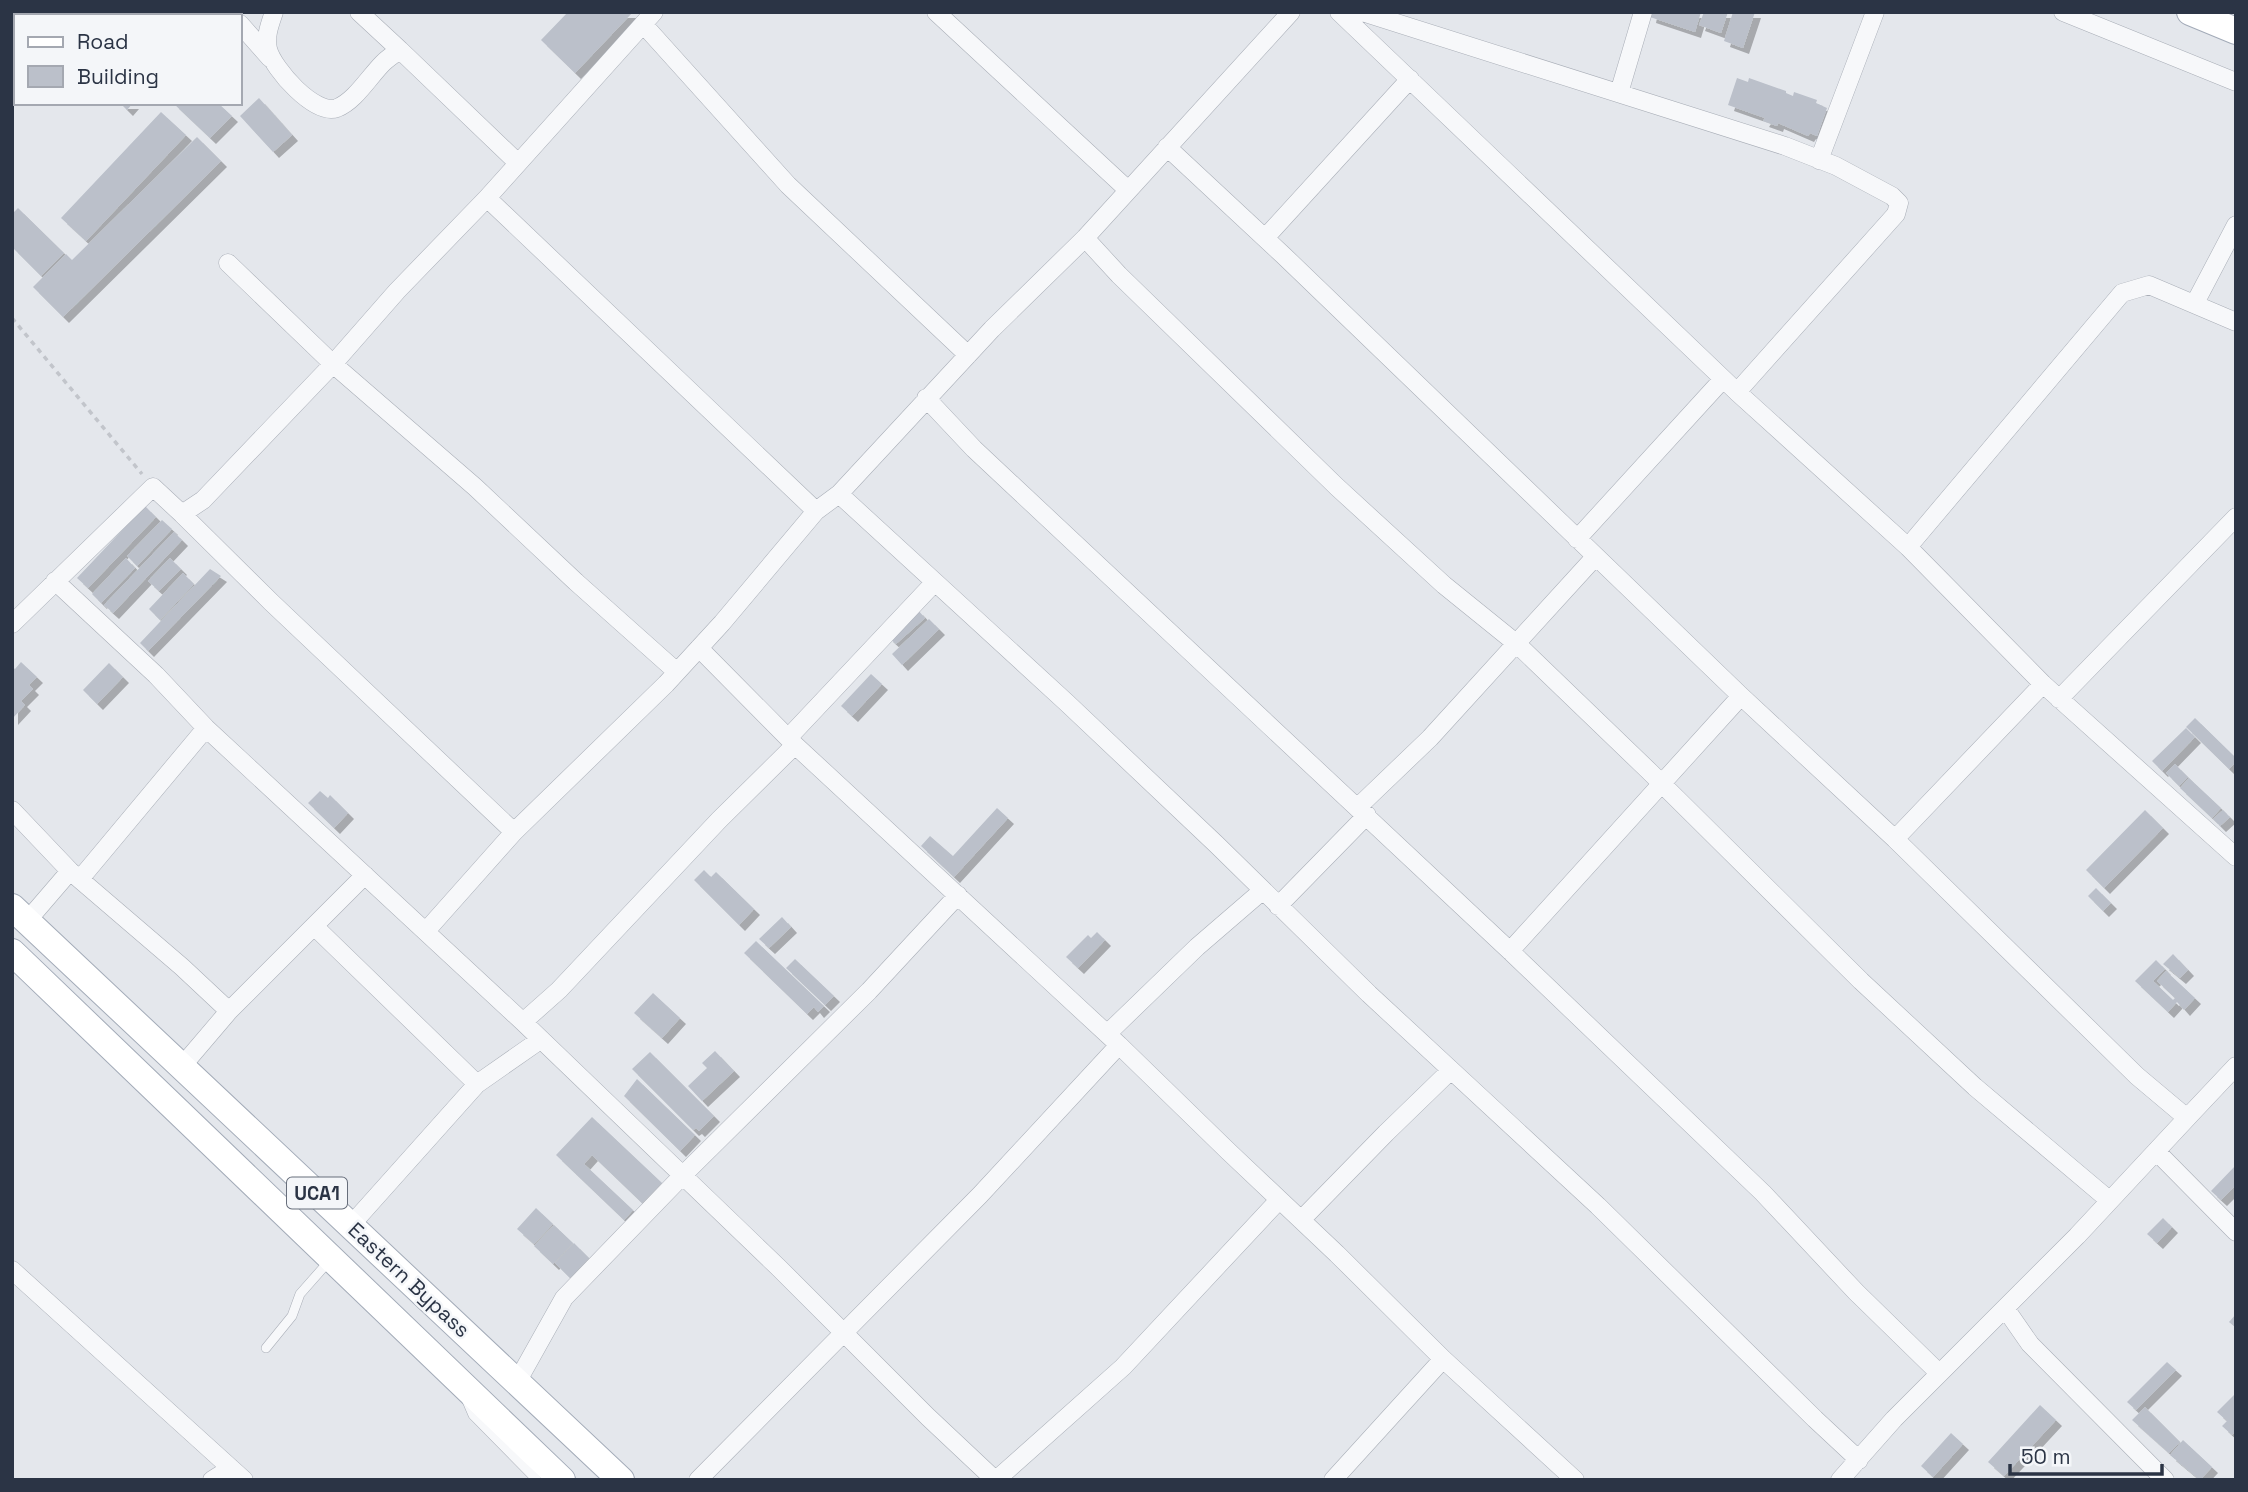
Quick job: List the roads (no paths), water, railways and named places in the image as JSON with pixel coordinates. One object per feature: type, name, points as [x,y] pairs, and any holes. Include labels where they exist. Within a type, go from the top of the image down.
[{"type":"main road","points":[[2200,14],[2236,31]]},
{"type":"main road","name":"Eastern Bypass","points":[[20,914],[621,1480]]},
{"type":"main road","name":"Eastern Bypass","points":[[12,952],[562,1480]]},
{"type":"street","points":[[272,60],[267,35],[274,12]]},
{"type":"street","points":[[359,12],[518,163]]},
{"type":"street","points":[[936,12],[1128,190]]},
{"type":"street","points":[[1339,12],[1723,379],[1908,547],[2042,684],[2235,856]]},
{"type":"street","points":[[1362,12],[1785,146],[1892,196],[1899,203],[1896,214],[1737,392]]},
{"type":"street","points":[[1619,93],[1643,12]]},
{"type":"street","points":[[1819,160],[1875,12]]},
{"type":"street","points":[[2063,12],[2236,82]]},
{"type":"street","points":[[426,932],[514,832],[677,672],[816,511],[839,494],[926,398],[1085,238],[1247,63],[1282,15]]},
{"type":"street","points":[[182,514],[203,500],[333,364],[649,18],[788,185],[968,355]]},
{"type":"street","points":[[242,26],[291,84],[307,99],[327,110],[344,104],[386,60],[400,50]]},
{"type":"street","points":[[1265,238],[1410,79]]},
{"type":"street","points":[[1167,147],[1741,696],[1895,839],[2137,1076],[2187,1118]]},
{"type":"street","points":[[487,198],[816,511]]},
{"type":"street","points":[[2195,303],[2236,225]]},
{"type":"street","points":[[1085,238],[1119,275],[1337,487],[1444,585],[1517,645],[1662,784],[1861,982],[1975,1087],[2109,1200]]},
{"type":"street","points":[[228,263],[333,364],[475,487],[677,672]]},
{"type":"street","points":[[1908,547],[2122,293],[2149,285],[2236,322]]},
{"type":"street","points":[[1577,539],[1723,379]]},
{"type":"street","points":[[926,398],[974,449],[1362,811],[1763,1193],[1856,1292],[1939,1373]]},
{"type":"street","points":[[12,624],[153,487],[271,603],[514,832]]},
{"type":"street","points":[[839,494],[1216,844],[1450,1071],[1598,1206],[1859,1460]]},
{"type":"street","points":[[2059,699],[2236,517]]},
{"type":"street","points":[[1278,906],[1595,557]]},
{"type":"street","points":[[55,581],[156,675],[206,728],[523,1022],[845,1332],[988,1477],[1123,1367],[1279,1200]]},
{"type":"street","points":[[523,1022],[559,990],[719,820],[934,583]]},
{"type":"street","points":[[698,648],[791,741],[1113,1040],[1443,1359],[1574,1480]]},
{"type":"street","points":[[1895,839],[2042,684]]},
{"type":"street","points":[[1510,951],[1741,696]]},
{"type":"street","points":[[20,914],[75,875],[206,728]]},
{"type":"street","points":[[12,810],[75,875],[229,1011]]},
{"type":"street","points":[[183,1065],[229,1011],[365,875]]},
{"type":"street","points":[[698,1480],[980,1195],[1196,947],[1262,891]]},
{"type":"street","points":[[517,1382],[564,1298],[682,1176],[869,991],[958,895]]},
{"type":"street","points":[[314,926],[477,1084]]},
{"type":"street","points":[[351,1225],[477,1084],[540,1040]]},
{"type":"street","points":[[1840,1480],[1894,1419],[2077,1236],[2236,1066]]},
{"type":"street","points":[[1301,1220],[1450,1071]]},
{"type":"street","points":[[2156,1151],[2236,1232]]},
{"type":"street","points":[[12,1270],[237,1474]]},
{"type":"street","points":[[2005,1308],[2030,1345],[2165,1480]]},
{"type":"street","points":[[1333,1480],[1443,1359]]},
{"type":"street","points":[[212,1480],[237,1474]]},
{"type":"lane","points":[[266,1348],[292,1316],[300,1294],[332,1259]]},
{"type":"lane","points":[[458,1380],[473,1415],[537,1480]]}]
